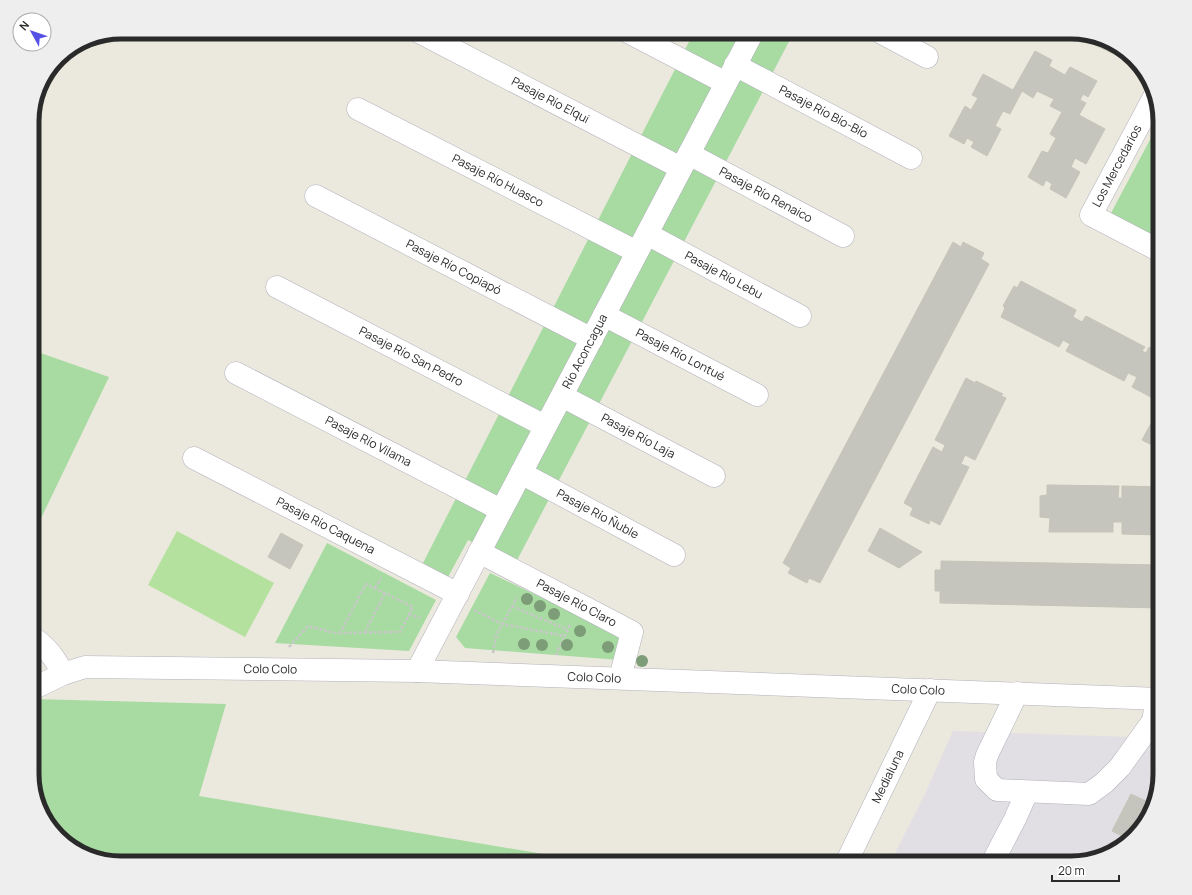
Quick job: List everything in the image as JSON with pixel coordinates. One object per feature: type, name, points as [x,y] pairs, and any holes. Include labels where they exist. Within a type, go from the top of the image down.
[{"type":"street","name":"Pasaje Río Elqui","points":[[433,39],[685,161]]},
{"type":"street","name":"Pasaje Río Bío-Bío","points":[[645,39],[731,74],[911,158]]},
{"type":"street","name":"Río Aconcagua","points":[[417,670],[749,39]]},
{"type":"street","points":[[893,39],[927,57]]},
{"type":"street","name":"Los Mercedarios","points":[[1151,103],[1091,215],[1153,247]]},
{"type":"street","name":"Pasaje Río Huasco","points":[[358,109],[642,243]]},
{"type":"street","name":"Pasaje Río Renaico","points":[[685,161],[843,236]]},
{"type":"street","name":"Pasaje Río Copiapó","points":[[316,196],[592,339]]},
{"type":"street","name":"Pasaje Río Lebu","points":[[642,243],[800,316]]},
{"type":"street","name":"Pasaje Río San Pedro","points":[[277,287],[546,426]]},
{"type":"street","name":"Pasaje Río Lontué","points":[[604,315],[757,395]]},
{"type":"street","name":"Pasaje Río Vilama","points":[[236,373],[501,510]]},
{"type":"street","name":"Pasaje Río Laja","points":[[562,396],[714,476]]},
{"type":"street","name":"Pasaje Río Caquena","points":[[194,458],[456,597]]},
{"type":"street","name":"Pasaje Río Ñuble","points":[[521,473],[674,555]]},
{"type":"street","name":"Pasaje Río Claro","points":[[479,552],[632,632],[620,678]]},
{"type":"street","points":[[39,641],[43,644],[63,674]]},
{"type":"street","name":"Colo Colo","points":[[39,686],[63,674],[85,667],[417,670],[1153,699]]},
{"type":"street","name":"Medialuna","points":[[849,856],[930,690]]},
{"type":"street","points":[[1017,693],[985,762],[986,779],[997,790],[1089,794],[1120,767],[1153,721]]},
{"type":"street","points":[[996,856],[1027,792]]},
{"type":"path","points":[[490,673],[496,636],[527,577]]},
{"type":"path","points":[[286,669],[289,646],[308,626],[335,633],[340,633],[365,632],[400,632],[413,607],[366,584],[340,633]]},
{"type":"path","points":[[365,632],[385,593]]},
{"type":"path","points":[[456,597],[502,624],[565,636]]},
{"type":"path","points":[[547,675],[579,605]]},
{"type":"path","points":[[512,606],[568,630]]},
{"type":"shaded area","points":[[953,731],[1153,738],[1152,785],[1149,801],[1145,810],[1136,824],[1125,836],[1107,848],[1092,853],[1071,856],[894,856],[925,794]]},
{"type":"green space","points":[[690,39],[790,39],[515,564],[468,540],[448,577],[423,563]]},
{"type":"green space","points":[[1153,134],[1153,235],[1111,213]]},
{"type":"green space","points":[[39,352],[109,377],[39,522]]},
{"type":"green space","points":[[177,531],[274,583],[245,637],[148,585]]},
{"type":"green space","points":[[327,543],[436,600],[409,651],[275,643]]},
{"type":"green space","points":[[490,573],[626,638],[619,660],[465,648],[456,637]]},
{"type":"green space","points":[[39,699],[226,704],[199,796],[555,856],[121,856],[94,852],[80,845],[63,832],[53,820],[45,806],[39,780]]},
{"type":"building","points":[[1089,42],[1098,43],[1107,47],[1117,53],[1116,55]]},
{"type":"building","points":[[1035,51],[1052,60],[1049,66],[1065,75],[1070,67],[1097,81],[1088,97],[1083,94],[1080,100],[1086,103],[1079,115],[1105,129],[1086,164],[1075,158],[1071,167],[1080,172],[1066,198],[1050,189],[1052,184],[1046,180],[1043,186],[1028,177],[1042,151],[1048,153],[1056,138],[1050,134],[1062,112],[1050,106],[1054,99],[1037,91],[1033,98],[1022,91],[1010,114],[1003,111],[995,126],[1001,129],[987,156],[971,147],[974,142],[967,138],[964,144],[949,136],[965,106],[971,110],[978,98],[972,95],[983,74],[1013,90]]},
{"type":"building","points":[[953,242],[961,247],[963,242],[984,253],[981,259],[989,264],[820,583],[809,578],[807,583],[788,573],[791,568],[783,563]]},
{"type":"building","points":[[1021,281],[1076,310],[1073,317],[1082,322],[1086,316],[1145,347],[1142,351],[1146,353],[1149,347],[1153,349],[1153,398],[1132,387],[1137,377],[1128,373],[1124,381],[1066,351],[1070,344],[1063,340],[1059,347],[1001,317],[1005,308],[1003,306],[1014,286],[1017,288]]},
{"type":"building","points":[[966,378],[975,383],[976,381],[1003,394],[1001,396],[1006,398],[975,460],[965,455],[961,464],[969,467],[940,525],[930,520],[929,524],[910,515],[913,508],[904,503],[933,447],[942,452],[945,445],[935,440]]},
{"type":"building","points":[[1153,420],[1153,446],[1142,440]]},
{"type":"building","points":[[1047,485],[1119,486],[1118,498],[1122,498],[1122,486],[1153,487],[1153,535],[1122,534],[1122,522],[1113,522],[1113,532],[1049,532],[1050,518],[1040,517],[1040,496],[1047,495]]},
{"type":"building","points":[[880,528],[922,552],[899,568],[868,551]]},
{"type":"building","points":[[281,533],[303,545],[290,569],[268,557]]},
{"type":"building","points":[[941,561],[1153,565],[1153,608],[940,603],[940,591],[935,591],[935,570],[941,570]]},
{"type":"building","points":[[1131,794],[1148,802],[1139,820],[1125,836],[1124,837],[1112,831]]}]
